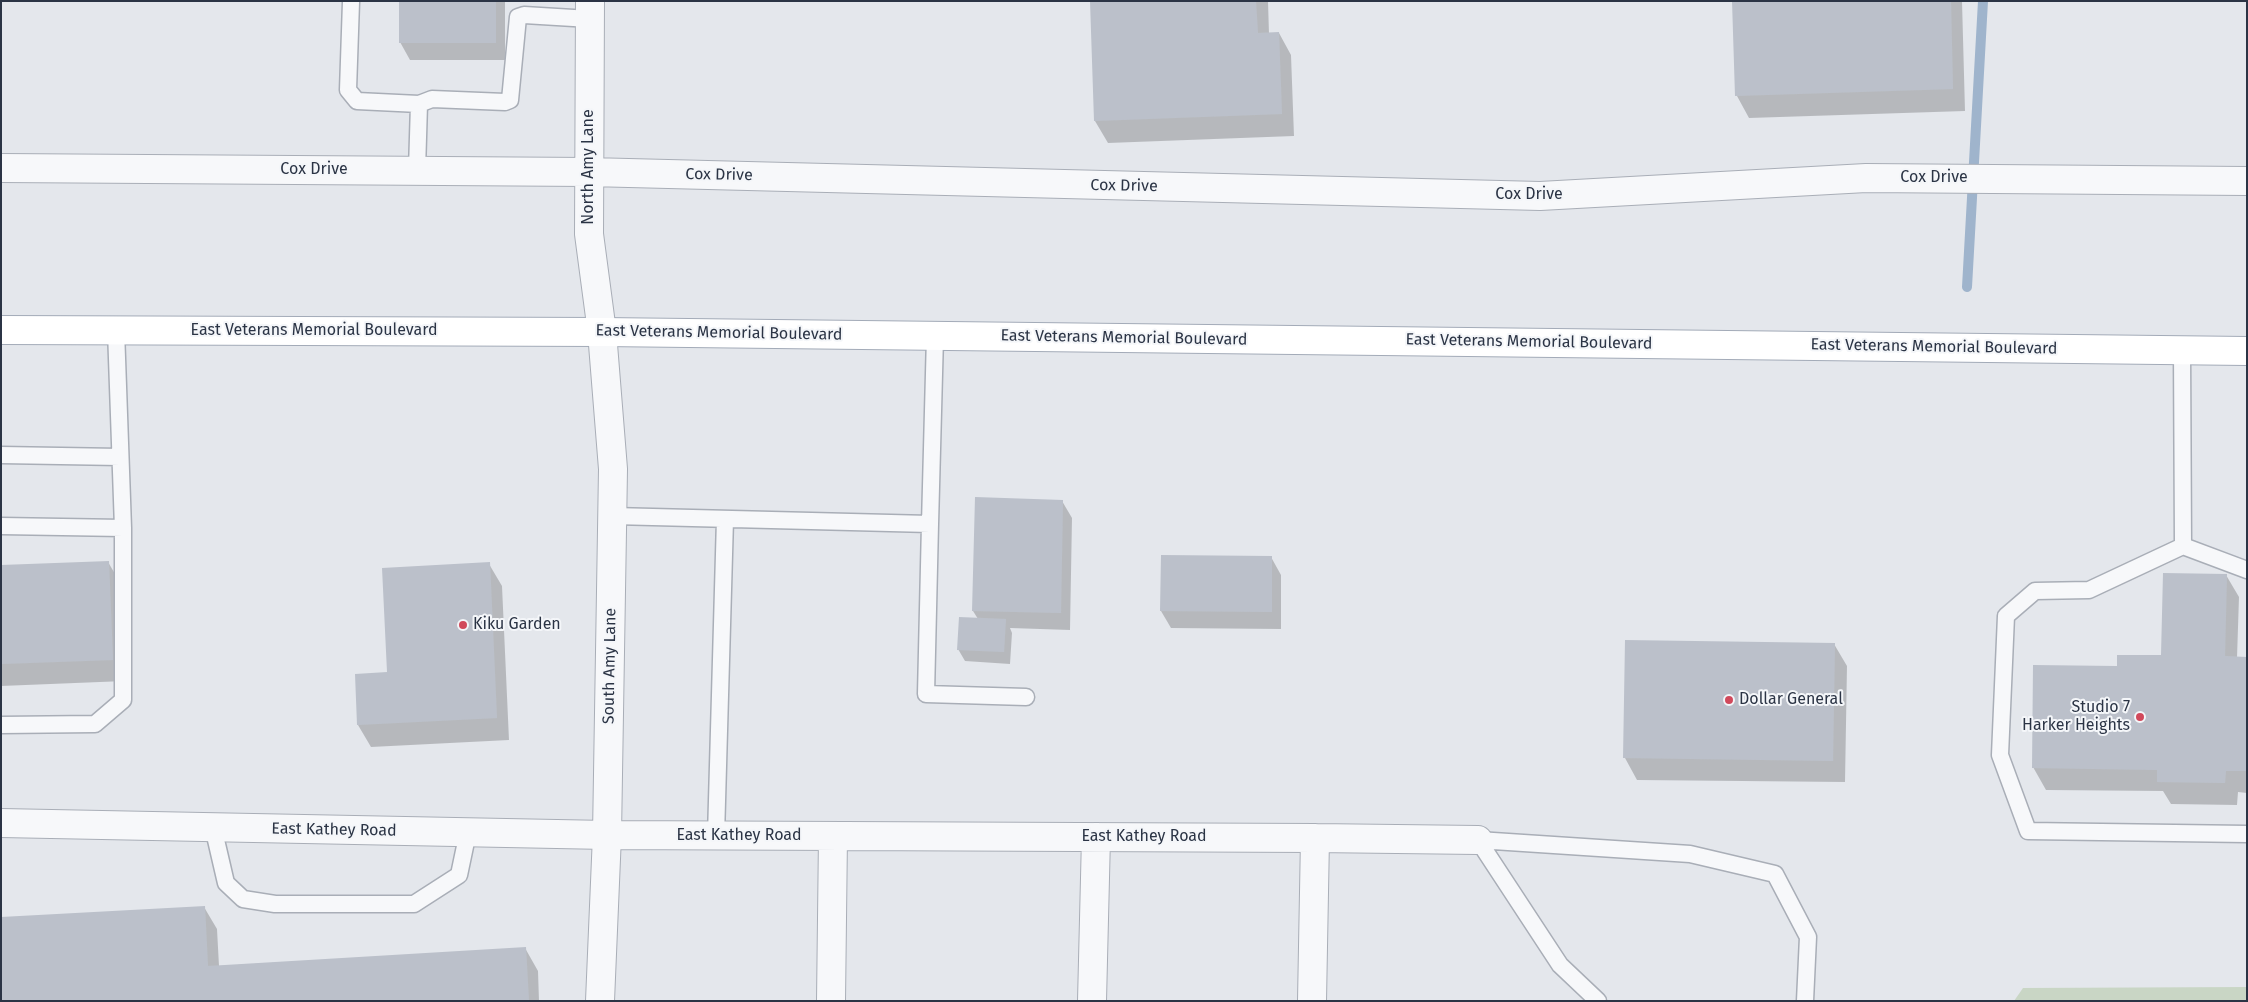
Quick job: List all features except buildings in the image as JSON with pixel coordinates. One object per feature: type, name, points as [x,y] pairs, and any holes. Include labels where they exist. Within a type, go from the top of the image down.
[{"type":"main road","name":"East Veterans Memorial Boulevard","points":[[1,330],[602,332],[2247,351]]},
{"type":"street","name":"North Amy Lane","points":[[590,10],[589,234],[602,332]]},
{"type":"street","name":"Cox Drive","points":[[1,168],[589,172],[1540,196],[1866,178],[2247,181]]},
{"type":"street","name":"South Amy Lane","points":[[600,1001],[607,835],[613,516],[613,469],[602,332]]},
{"type":"street","name":"East Kathey Road","points":[[1,823],[607,835],[1478,840]]},
{"type":"street","points":[[831,1001],[833,836]]},
{"type":"street","points":[[1092,1001],[1096,837]]},
{"type":"street","points":[[1312,1001],[1315,838]]},
{"type":"lane","points":[[351,2],[348,90],[357,101],[419,104],[432,100],[504,102],[510,100],[518,17],[590,10]]},
{"type":"lane","points":[[417,170],[419,104]]},
{"type":"lane","points":[[1,725],[95,724],[124,700],[123,528],[116,330]]},
{"type":"lane","points":[[935,336],[926,694],[1026,697]]},
{"type":"lane","points":[[2182,350],[2183,546]]},
{"type":"lane","points":[[1,454],[120,457]]},
{"type":"lane","points":[[613,516],[930,524]]},
{"type":"lane","points":[[716,836],[725,519]]},
{"type":"lane","points":[[1,526],[123,528]]},
{"type":"lane","points":[[2247,570],[2183,546],[2088,590],[2036,591],[2006,616],[2000,755],[2028,831],[2247,834]]},
{"type":"lane","points":[[213,827],[226,883],[243,899],[276,904],[414,904],[459,875],[468,832]]},
{"type":"lane","points":[[1478,840],[1560,965],[1598,1001]]},
{"type":"lane","points":[[1478,840],[1690,854],[1776,874],[1808,937],[1805,1001]]},
{"type":"green space","points":[[2247,987],[2247,1001],[2014,1001],[2023,988]]},
{"type":"waterway","points":[[1967,287],[1983,1]]},
{"type":"place","name":"Kiku Garden","points":[[463,625]]},
{"type":"place","name":"Dollar General","points":[[1729,700]]},
{"type":"place","name":"Studio 7 Harker Heights","points":[[2140,717]]}]
